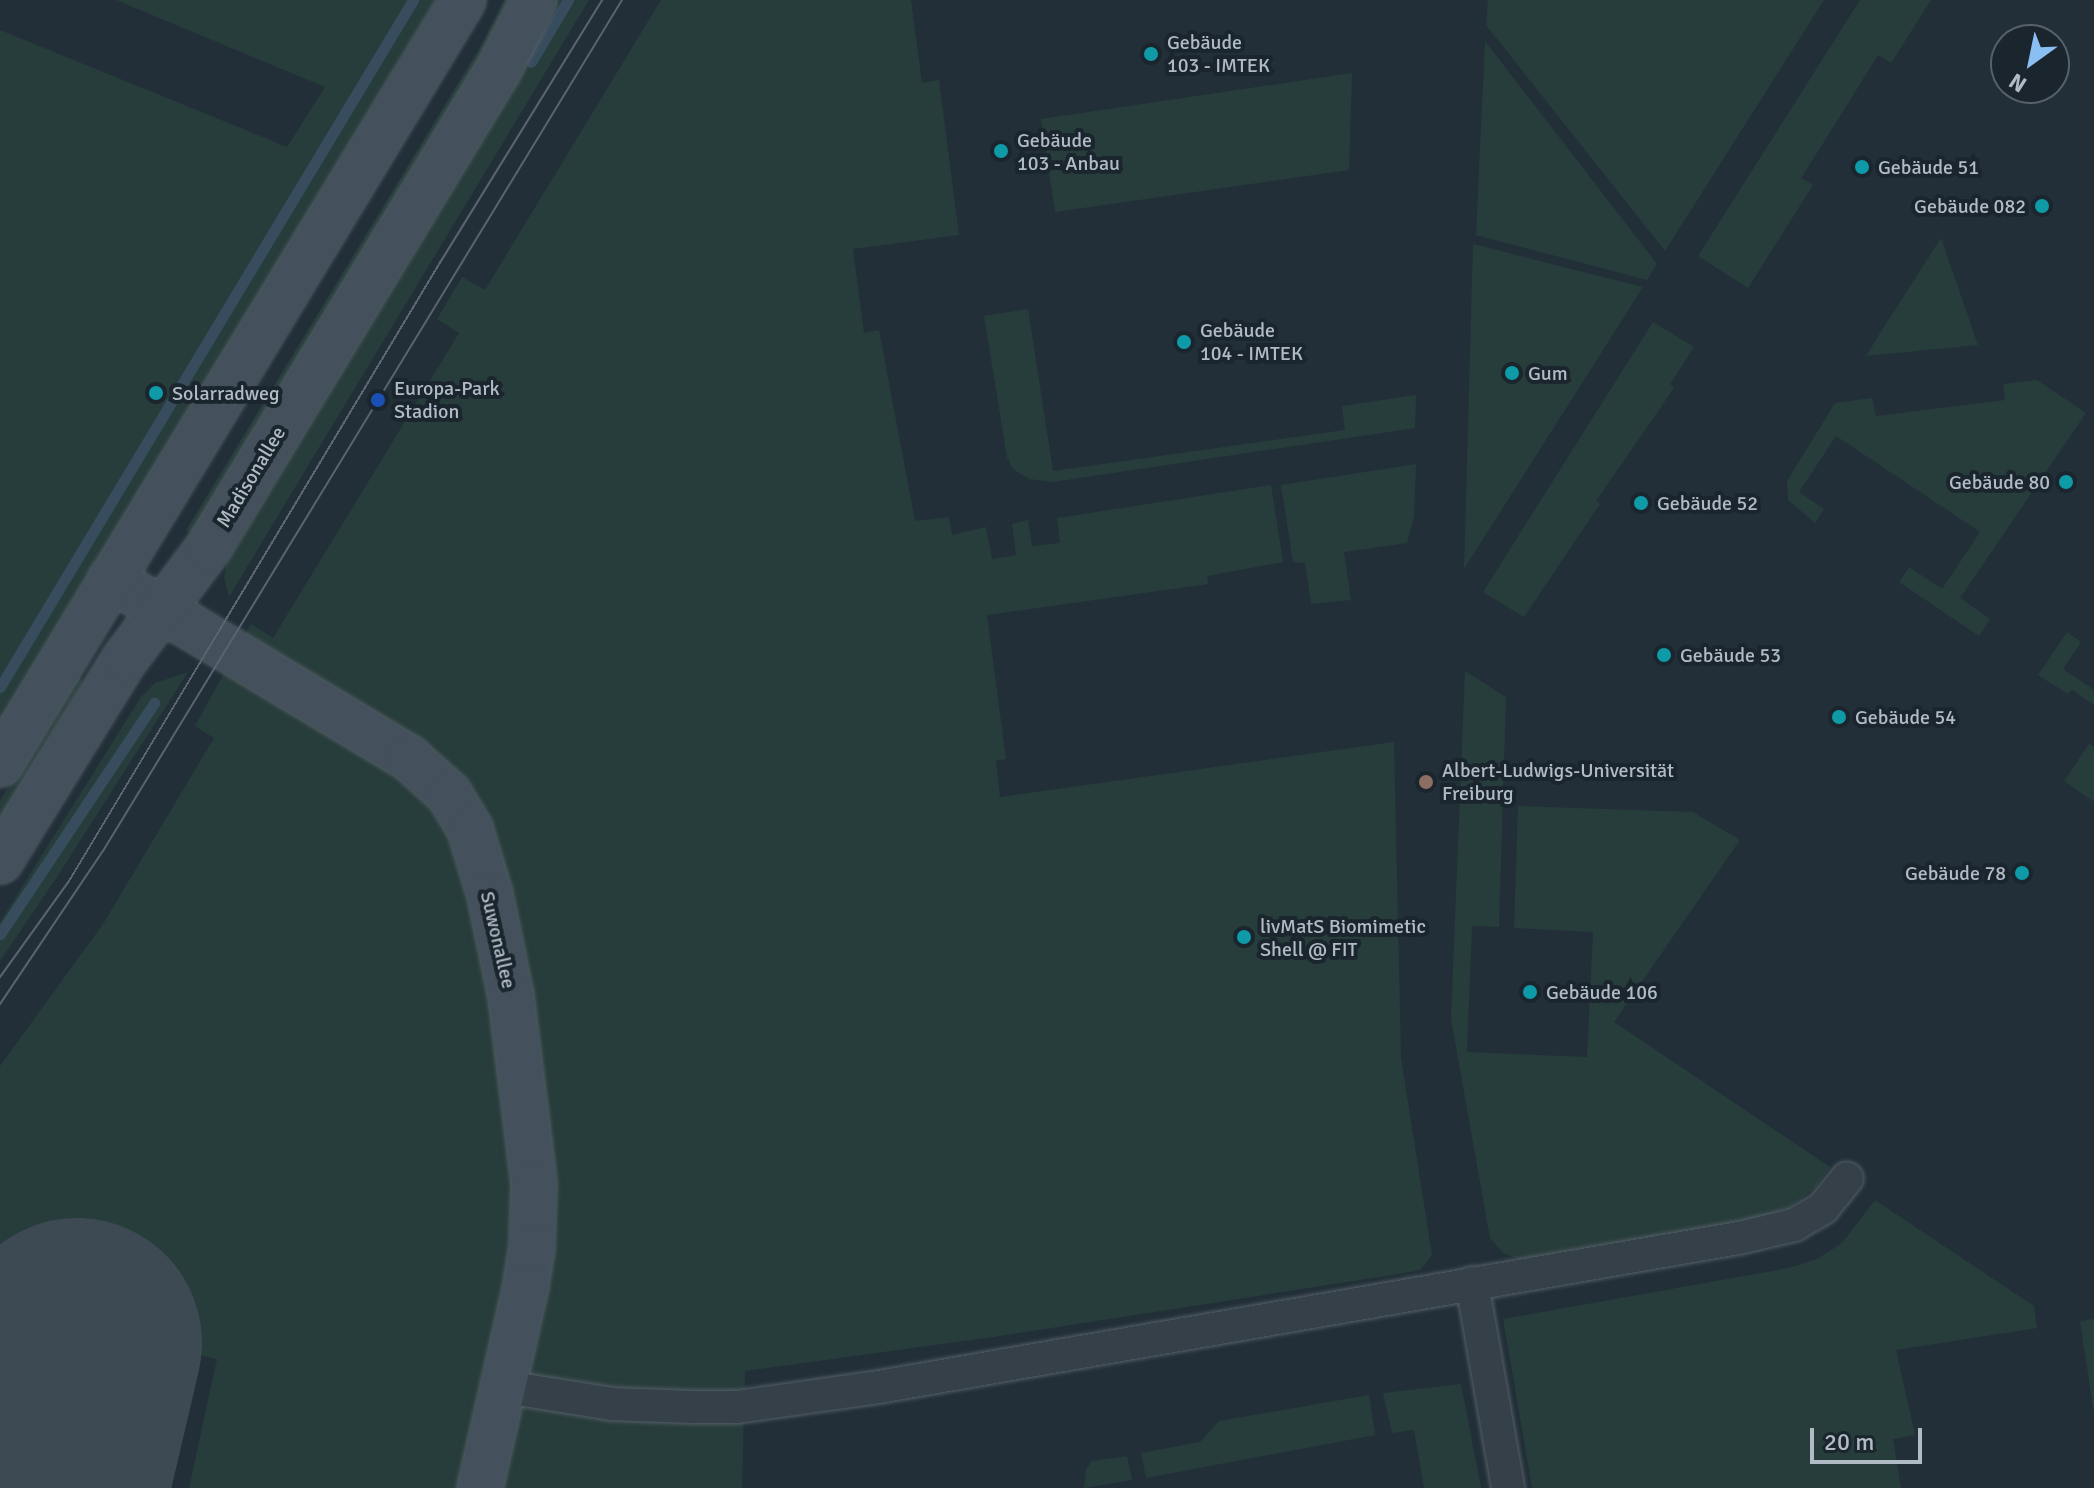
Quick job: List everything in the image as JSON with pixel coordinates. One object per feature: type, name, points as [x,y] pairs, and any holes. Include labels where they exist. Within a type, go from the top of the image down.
[{"type":"main road","points":[[0,764],[463,0]]},
{"type":"main road","name":"Madisonallee","points":[[0,861],[92,709],[216,536],[499,69],[534,0]]},
{"type":"main road","name":"Suwonallee","points":[[111,579],[409,758],[449,794],[470,829],[490,895],[511,996],[534,1184],[532,1247],[505,1387],[480,1488]]},
{"type":"street","points":[[505,1387],[612,1404],[737,1407],[873,1388],[1739,1238],[1794,1225],[1823,1208],[1847,1178]]},
{"type":"street","points":[[1472,1283],[1508,1488]]},
{"type":"green space","points":[[116,0],[436,0],[0,726],[0,30],[287,147],[325,87]]},
{"type":"green space","points":[[504,0],[514,0],[507,16],[193,535],[186,530],[482,44]]},
{"type":"green space","points":[[556,0],[589,0],[229,597],[224,578],[227,562]]},
{"type":"green space","points":[[661,0],[911,0],[922,83],[939,80],[959,235],[853,249],[864,333],[879,330],[915,521],[949,517],[952,535],[986,527],[992,559],[1016,555],[1012,524],[1028,520],[1032,546],[1060,543],[1057,518],[1271,485],[1283,562],[1207,576],[1208,584],[987,615],[1006,759],[996,761],[1000,797],[1394,742],[1401,1058],[1432,1255],[1420,1270],[1393,1275],[1007,1335],[745,1371],[742,1488],[189,1488],[217,1359],[0,1310],[0,1066],[103,924],[214,738],[195,726],[251,624],[273,638],[459,333],[437,319],[462,277],[485,290]]},
{"type":"green space","points":[[1488,0],[1824,0],[1665,251],[1486,25]]},
{"type":"green space","points":[[1860,0],[1931,0],[1891,63],[1878,55],[1801,178],[1813,185],[1748,288],[1698,256]]},
{"type":"green space","points":[[1485,41],[1657,264],[1647,280],[1476,235]]},
{"type":"green space","points":[[1352,73],[1349,170],[1055,212],[1041,119]]},
{"type":"green space","points":[[1941,238],[1978,345],[1866,356],[1882,330]]},
{"type":"green space","points":[[1473,244],[1643,287],[1464,569],[1465,535]]},
{"type":"green space","points":[[1028,309],[1053,471],[1345,430],[1342,406],[1416,395],[1415,428],[1053,482],[1029,479],[1013,469],[1007,457],[984,316]]},
{"type":"green space","points":[[1653,322],[1694,347],[1670,384],[1674,388],[1596,501],[1600,504],[1524,617],[1483,592]]},
{"type":"green space","points":[[2037,380],[2086,413],[1960,598],[1990,619],[1979,636],[1899,582],[1909,567],[1942,589],[1980,532],[1836,436],[1799,492],[1824,509],[1815,523],[1788,500],[1787,481],[1835,403],[1872,398],[1876,416],[2005,400],[2003,384]]},
{"type":"green space","points":[[1416,464],[1414,516],[1407,543],[1344,552],[1351,600],[1311,604],[1305,563],[1293,562],[1281,485]]},
{"type":"green space","points":[[2067,632],[2081,642],[2063,669],[2094,690],[2094,705],[2072,690],[2068,694],[2038,675]]},
{"type":"green space","points":[[1465,671],[1506,697],[1499,927],[1472,926],[1467,1052],[1587,1057],[1593,932],[1514,928],[1518,806],[1693,812],[1740,840],[1614,1022],[1830,1167],[1816,1187],[1790,1207],[1757,1219],[1519,1259],[1503,1253],[1490,1238],[1451,1019]]},
{"type":"green space","points":[[188,672],[0,961],[0,922],[141,697],[155,683]]},
{"type":"green space","points":[[79,674],[82,683],[0,821],[0,801]]},
{"type":"green space","points":[[2089,744],[2094,747],[2094,802],[2064,781]]},
{"type":"green space","points":[[1875,1200],[2034,1306],[2037,1328],[1896,1350],[1915,1435],[1893,1439],[1901,1488],[1532,1488],[1503,1319],[1789,1268],[1817,1259],[1842,1243]]},
{"type":"green space","points":[[2094,1319],[2094,1414],[2080,1321]]},
{"type":"green space","points":[[1461,1384],[1481,1488],[1424,1488],[1414,1430],[1392,1433],[1383,1393]]},
{"type":"green space","points":[[1369,1395],[1375,1435],[1146,1478],[1141,1453],[1200,1442],[1219,1421]]},
{"type":"green space","points":[[1127,1456],[1132,1480],[1084,1488],[1086,1469],[1092,1461]]},
{"type":"waterway","points":[[0,687],[413,0]]},
{"type":"waterway","points":[[531,62],[568,0]]},
{"type":"waterway","points":[[0,934],[154,703]]},
{"type":"runway","points":[[43,1488],[77,1343]]},
{"type":"tram line","points":[[0,977],[69,881],[441,261],[602,0]]},
{"type":"tram line","points":[[0,1004],[103,851],[622,0]]},
{"type":"place","name":"Gebäude 103 - IMTEK","points":[[1151,54]]},
{"type":"place","name":"Gebäude 103 - Anbau","points":[[1001,151]]},
{"type":"place","name":"Gebäude 51","points":[[1862,167]]},
{"type":"place","name":"Gebäude 082","points":[[2042,206]]},
{"type":"place","name":"Gebäude 104 - IMTEK","points":[[1184,342]]},
{"type":"place","name":"Gum","points":[[1512,373]]},
{"type":"place","name":"Solarradweg","points":[[156,393]]},
{"type":"place","name":"Europa-Park Stadion","points":[[378,400]]},
{"type":"place","name":"Gebäude 80","points":[[2066,482]]},
{"type":"place","name":"Gebäude 52","points":[[1641,503]]},
{"type":"place","name":"Gebäude 53","points":[[1664,655]]},
{"type":"place","name":"Gebäude 54","points":[[1839,717]]},
{"type":"place","name":"Albert-Ludwigs-Universität Freiburg","points":[[1426,782]]},
{"type":"place","name":"Gebäude 78","points":[[2022,873]]},
{"type":"place","name":"livMatS Biomimetic Shell @ FIT","points":[[1244,937]]},
{"type":"place","name":"Gebäude 106","points":[[1530,992]]}]
